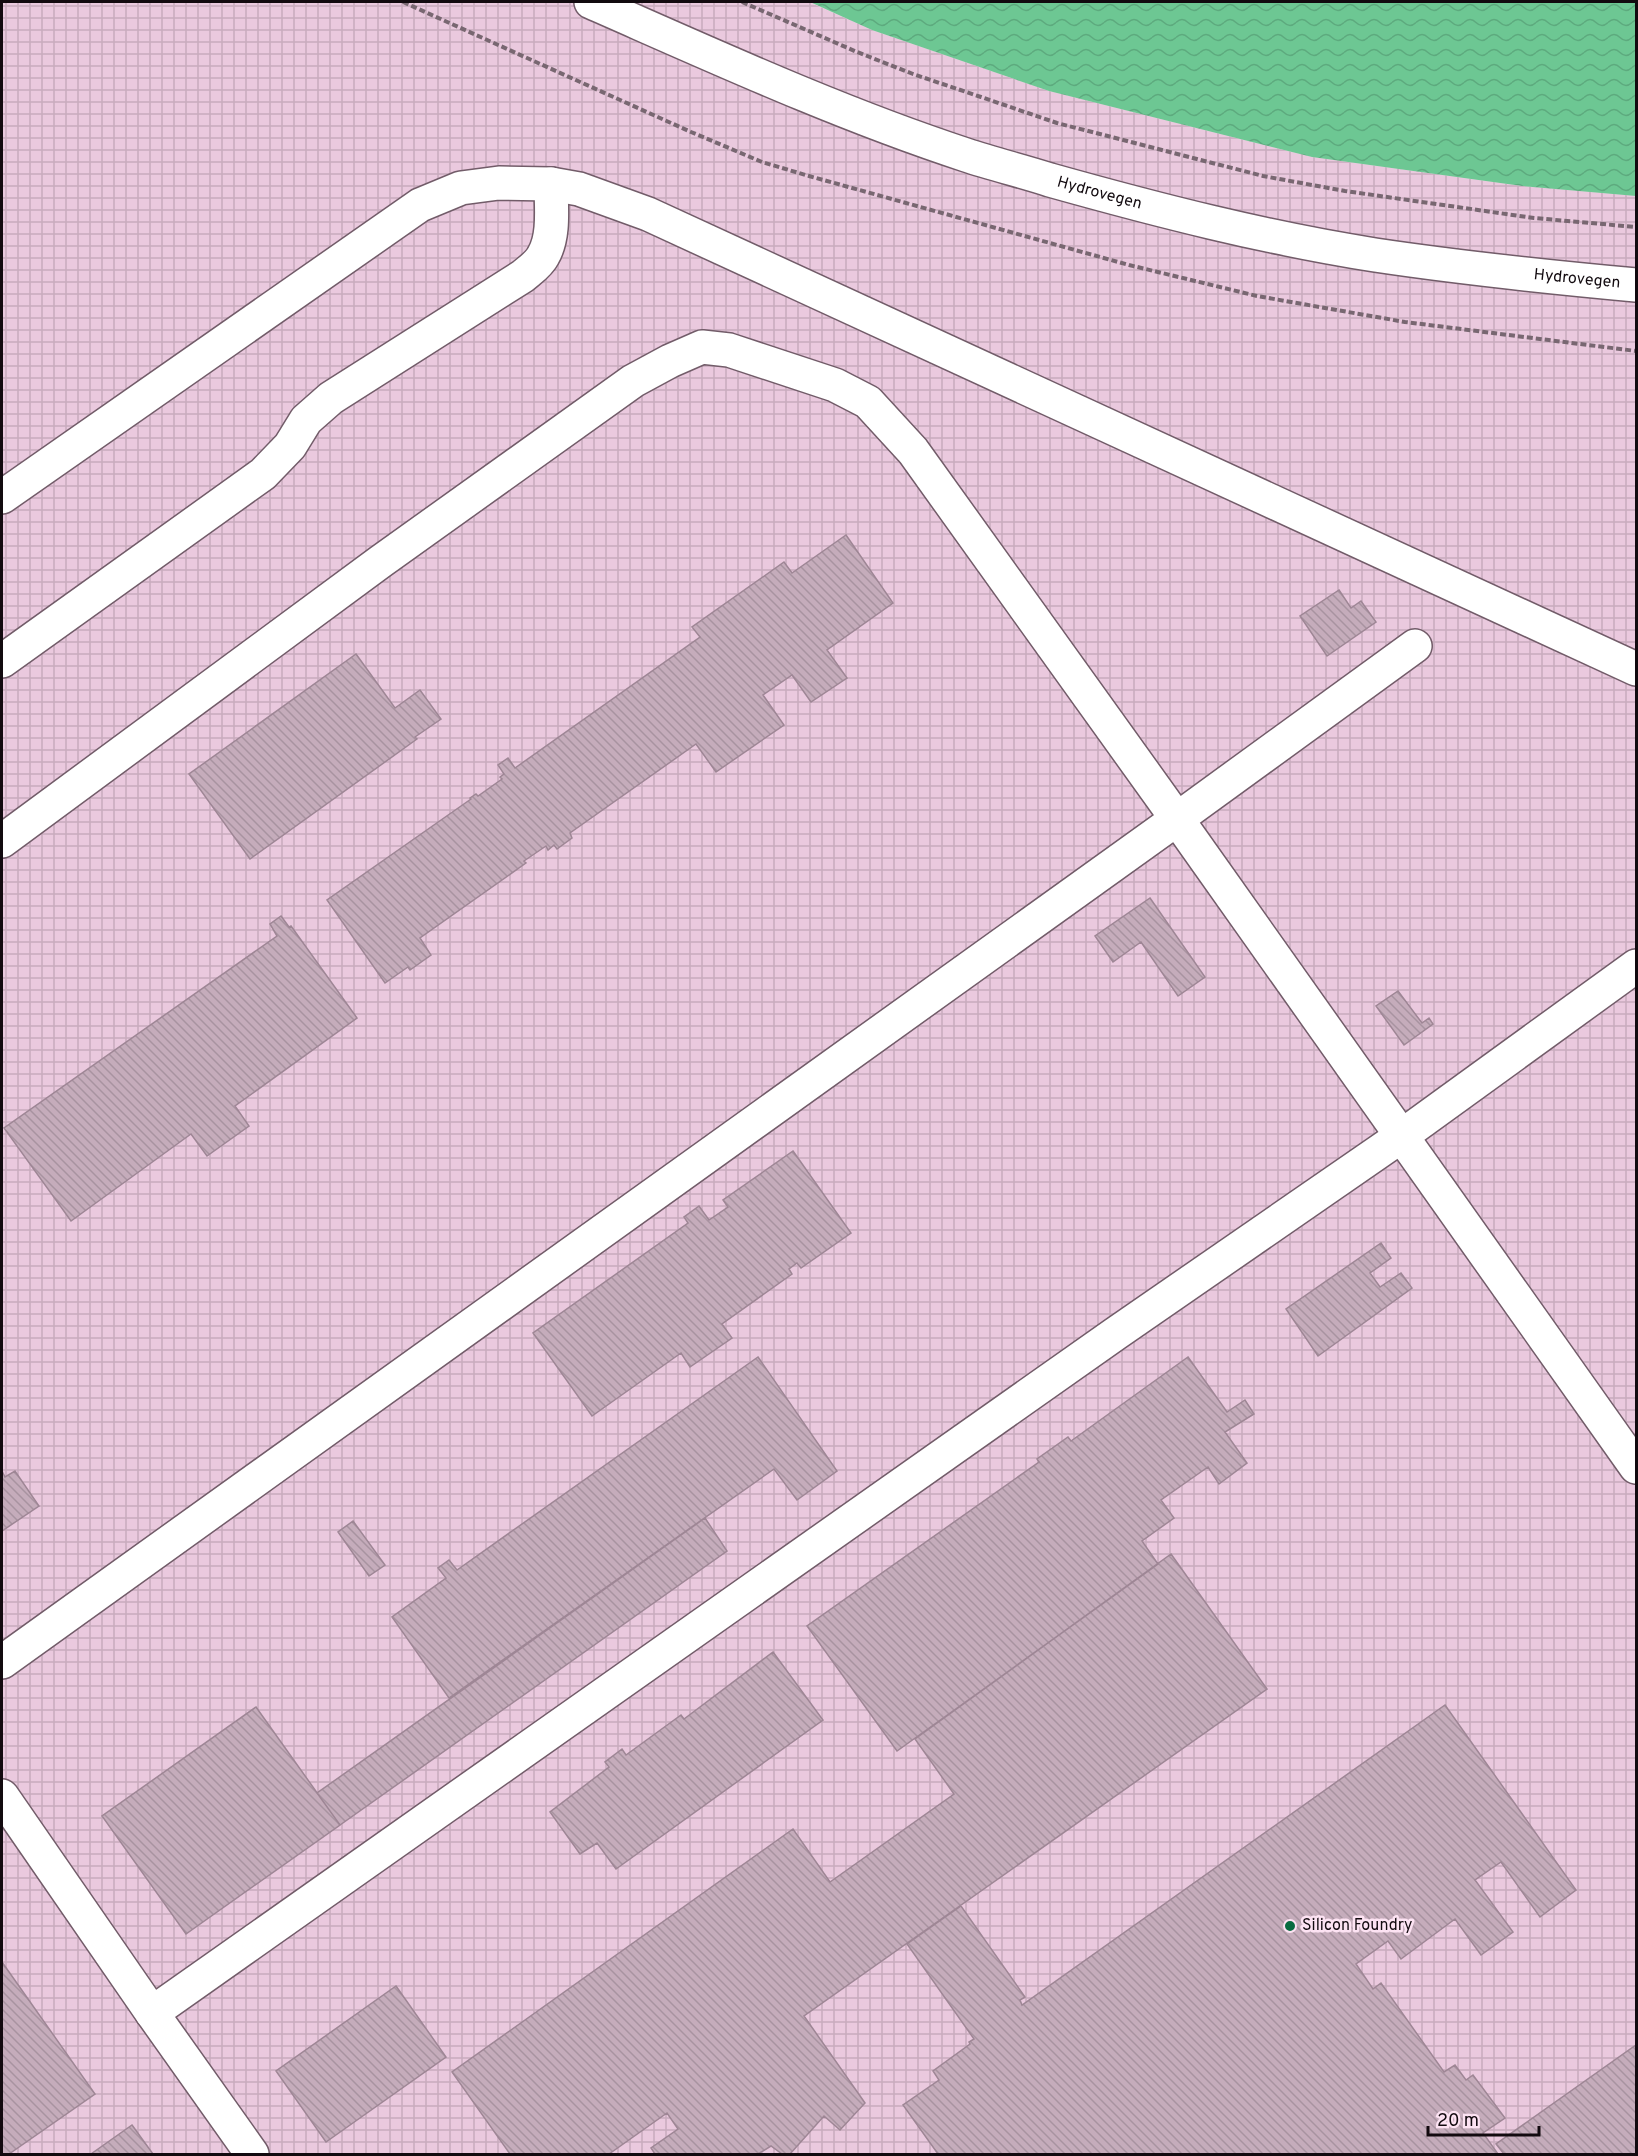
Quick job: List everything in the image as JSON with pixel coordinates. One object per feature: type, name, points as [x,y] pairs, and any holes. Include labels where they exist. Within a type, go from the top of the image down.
[{"type":"street","name":"Hydrovegen","points":[[591,2],[775,82],[874,121],[966,155],[1108,196],[1233,227],[1374,255],[1530,276],[1636,285]]},
{"type":"street","points":[[2,497],[420,205],[461,188],[499,183],[551,184],[579,189],[648,214],[1636,669]]},
{"type":"street","points":[[2,661],[263,474],[291,446],[306,420],[331,398],[523,276],[542,259],[547,249],[551,184]]},
{"type":"street","points":[[2,841],[380,562],[633,381],[702,347],[729,350],[835,385],[868,402],[914,451],[1403,1135],[1636,1467]]},
{"type":"street","points":[[2,1662],[1415,646]]},
{"type":"street","points":[[152,2013],[1086,1355],[1403,1135],[1636,966]]},
{"type":"street","points":[[2,1796],[252,2154]]},
{"type":"path","points":[[403,2],[691,132],[762,162],[809,176],[1119,262],[1257,296],[1406,322],[1636,351]]},
{"type":"path","points":[[742,2],[913,74],[1046,119],[1263,176],[1344,191],[1534,218],[1636,227]]},
{"type":"shaded area","points":[[2,2],[809,2],[872,30],[1049,91],[1312,157],[1522,186],[1636,196],[1636,2154],[2,2154]]},
{"type":"water","points":[[810,2],[1636,2],[1636,196],[1522,186],[1312,157],[1049,91],[872,30]]},
{"type":"building","points":[[846,535],[893,603],[827,650],[847,678],[811,702],[792,675],[763,695],[784,725],[716,772],[696,744],[570,833],[572,838],[557,849],[554,845],[548,850],[546,846],[524,861],[526,863],[420,938],[431,955],[410,970],[408,967],[385,983],[327,900],[470,798],[476,794],[478,796],[502,779],[500,777],[504,774],[498,765],[508,758],[515,768],[700,637],[692,627],[784,562],[792,573]]},
{"type":"building","points":[[1339,590],[1351,608],[1361,601],[1376,622],[1327,656],[1300,616]]},
{"type":"building","points":[[356,654],[395,708],[420,690],[441,719],[415,737],[417,739],[250,859],[189,774]]},
{"type":"building","points":[[1150,898],[1205,977],[1178,996],[1141,942],[1113,962],[1095,936]]},
{"type":"building","points":[[281,916],[289,927],[291,926],[357,1018],[235,1106],[249,1126],[207,1156],[191,1134],[71,1221],[4,1128],[277,936],[270,924]]},
{"type":"building","points":[[1398,991],[1422,1023],[1429,1018],[1433,1024],[1404,1045],[1376,1006]]},
{"type":"building","points":[[793,1151],[851,1233],[801,1268],[797,1263],[789,1269],[792,1274],[722,1324],[732,1338],[690,1367],[681,1353],[592,1416],[533,1333],[688,1223],[684,1217],[699,1206],[709,1220],[728,1207],[723,1200]]},
{"type":"building","points":[[1381,1243],[1391,1258],[1370,1273],[1380,1287],[1401,1273],[1412,1288],[1318,1356],[1286,1309]]},
{"type":"building","points":[[758,1357],[837,1471],[797,1500],[774,1469],[449,1698],[392,1617],[446,1578],[438,1568],[449,1560],[457,1570]]},
{"type":"building","points":[[1188,1357],[1227,1412],[1245,1400],[1254,1414],[1225,1432],[1247,1463],[1219,1484],[1208,1467],[1161,1500],[1174,1518],[1142,1541],[1158,1564],[897,1751],[807,1626],[1039,1462],[1037,1459],[1068,1437],[1071,1441]]},
{"type":"building","points":[[2,1471],[5,1477],[15,1471],[39,1506],[2,1531]]},
{"type":"building","points":[[705,1518],[727,1551],[340,1825],[317,1793]]},
{"type":"building","points":[[353,1521],[385,1565],[369,1576],[338,1532]]},
{"type":"building","points":[[1171,1554],[1267,1689],[804,2016],[865,2103],[840,2130],[824,2116],[790,2154],[782,2154],[771,2146],[758,2154],[655,2154],[651,2148],[678,2129],[667,2113],[609,2154],[510,2154],[452,2072],[793,1829],[830,1882],[954,1794],[915,1739]]},
{"type":"building","points":[[773,1652],[823,1720],[616,1869],[597,1843],[580,1854],[550,1812],[609,1767],[605,1762],[622,1749],[626,1755],[681,1715],[684,1719]]},
{"type":"building","name":"Silicon Foundry","points":[[1445,1705],[1576,1890],[1540,1917],[1501,1862],[1475,1880],[1513,1932],[1481,1955],[1455,1919],[1401,1959],[1388,1941],[1356,1964],[1373,1989],[1381,1983],[1444,2072],[1455,2065],[1466,2080],[1473,2075],[1505,2118],[1483,2133],[1498,2154],[938,2154],[903,2105],[939,2080],[933,2071],[974,2039],[907,1944],[961,1906],[1025,1997],[1020,2000],[1022,2005]]},
{"type":"building","points":[[256,1707],[340,1825],[186,1934],[102,1816]]},
{"type":"building","points":[[2,1962],[95,2094],[9,2154],[2,2154]]},
{"type":"building","points":[[396,1986],[446,2057],[326,2142],[276,2071]]},
{"type":"building","points":[[1636,2045],[1636,2154],[1504,2154],[1496,2144]]},
{"type":"building","points":[[132,2125],[153,2154],[91,2154]]},
{"type":"place","name":"Silicon Foundry","points":[[1290,1926]]}]
